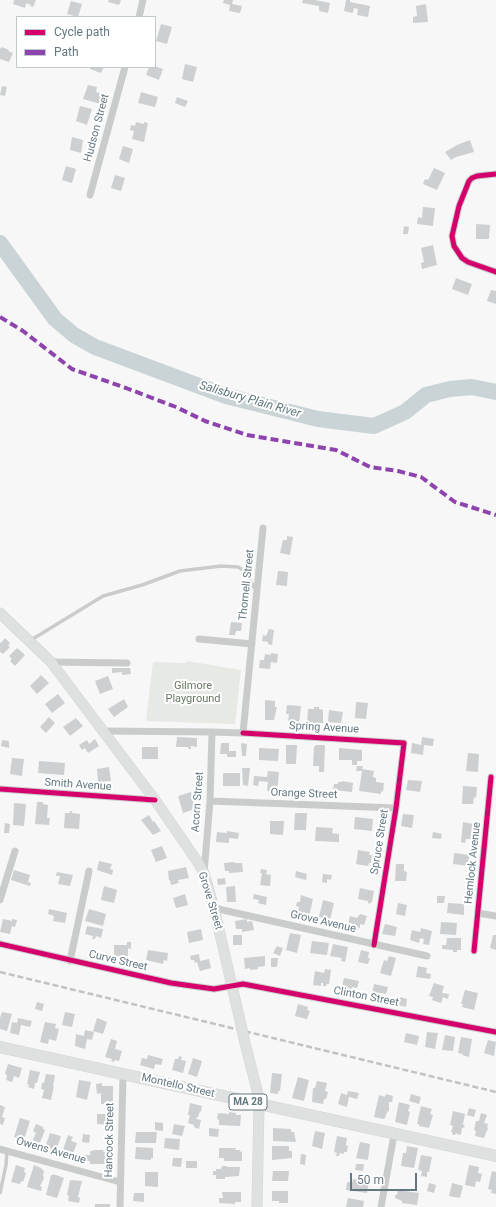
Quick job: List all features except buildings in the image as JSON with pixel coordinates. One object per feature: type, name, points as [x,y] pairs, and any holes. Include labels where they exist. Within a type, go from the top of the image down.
[{"type":"main road","name":"Grove Street","points":[[0,613],[51,662],[155,800],[204,873],[214,908],[257,1090],[259,1104],[257,1207]]},
{"type":"main road","name":"Montello Street","points":[[0,1047],[394,1135],[496,1156]]},
{"type":"street","points":[[139,16],[143,0]]},
{"type":"street","name":"Hudson Street","points":[[90,195],[125,68]]},
{"type":"street","points":[[496,174],[477,176],[472,178],[466,185],[452,236],[454,246],[462,258],[496,272]]},
{"type":"street","name":"Thornell Street","points":[[252,644],[264,528]]},
{"type":"street","points":[[199,639],[252,644],[242,734]]},
{"type":"street","points":[[51,662],[126,663]]},
{"type":"street","name":"Spring Avenue","points":[[103,731],[212,732],[404,743]]},
{"type":"street","name":"Acorn Street","points":[[204,873],[210,801],[212,732]]},
{"type":"street","name":"Spruce Street","points":[[374,945],[396,808],[404,743]]},
{"type":"street","name":"Hemlock Avenue","points":[[474,951],[491,777]]},
{"type":"street","name":"Smith Avenue","points":[[0,789],[155,800]]},
{"type":"street","name":"Orange Street","points":[[210,801],[396,808]]},
{"type":"street","points":[[0,900],[15,851]]},
{"type":"street","points":[[70,961],[89,871]]},
{"type":"street","name":"Grove Avenue","points":[[214,908],[427,956]]},
{"type":"street","points":[[478,913],[496,916]]},
{"type":"street","name":"Curve Street","points":[[0,944],[171,983],[214,989],[232,986]]},
{"type":"street","name":"Clinton Street","points":[[232,986],[243,984],[256,986],[496,1032]]},
{"type":"street","name":"Hancock Street","points":[[120,1207],[123,1074]]},
{"type":"street","points":[[381,1207],[394,1135]]},
{"type":"street","name":"Owens Avenue","points":[[4,1150],[120,1182]]},
{"type":"lane","points":[[29,641],[102,596],[142,585],[180,571],[221,566],[238,567],[243,570],[257,591]]},
{"type":"lane","points":[[0,1193],[6,1165],[4,1150]]},
{"type":"green space","name":"Gilmore Playground","points":[[187,661],[241,670],[235,724],[146,721],[153,662],[186,663]]},
{"type":"waterway","name":"Salisbury Plain River","points":[[0,243],[55,319],[74,335],[95,347],[226,396],[318,419],[374,426],[405,412],[426,395],[450,389],[472,387],[496,392]]},
{"type":"railway","points":[[0,972],[496,1092]]},
{"type":"marked path","points":[[0,317],[23,331],[72,369],[176,407],[205,421],[247,435],[336,450],[370,467],[398,471],[421,477],[455,502],[496,515]]},
{"type":"cycle path","points":[[496,174],[477,176],[469,181],[459,206],[452,236],[454,246],[462,258],[468,262],[496,272]]},
{"type":"cycle path","points":[[243,733],[404,743],[396,808],[374,945]]},
{"type":"cycle path","points":[[474,951],[491,777]]},
{"type":"cycle path","points":[[0,789],[155,800]]},
{"type":"cycle path","points":[[0,944],[171,983],[214,989],[243,984],[496,1032]]}]
